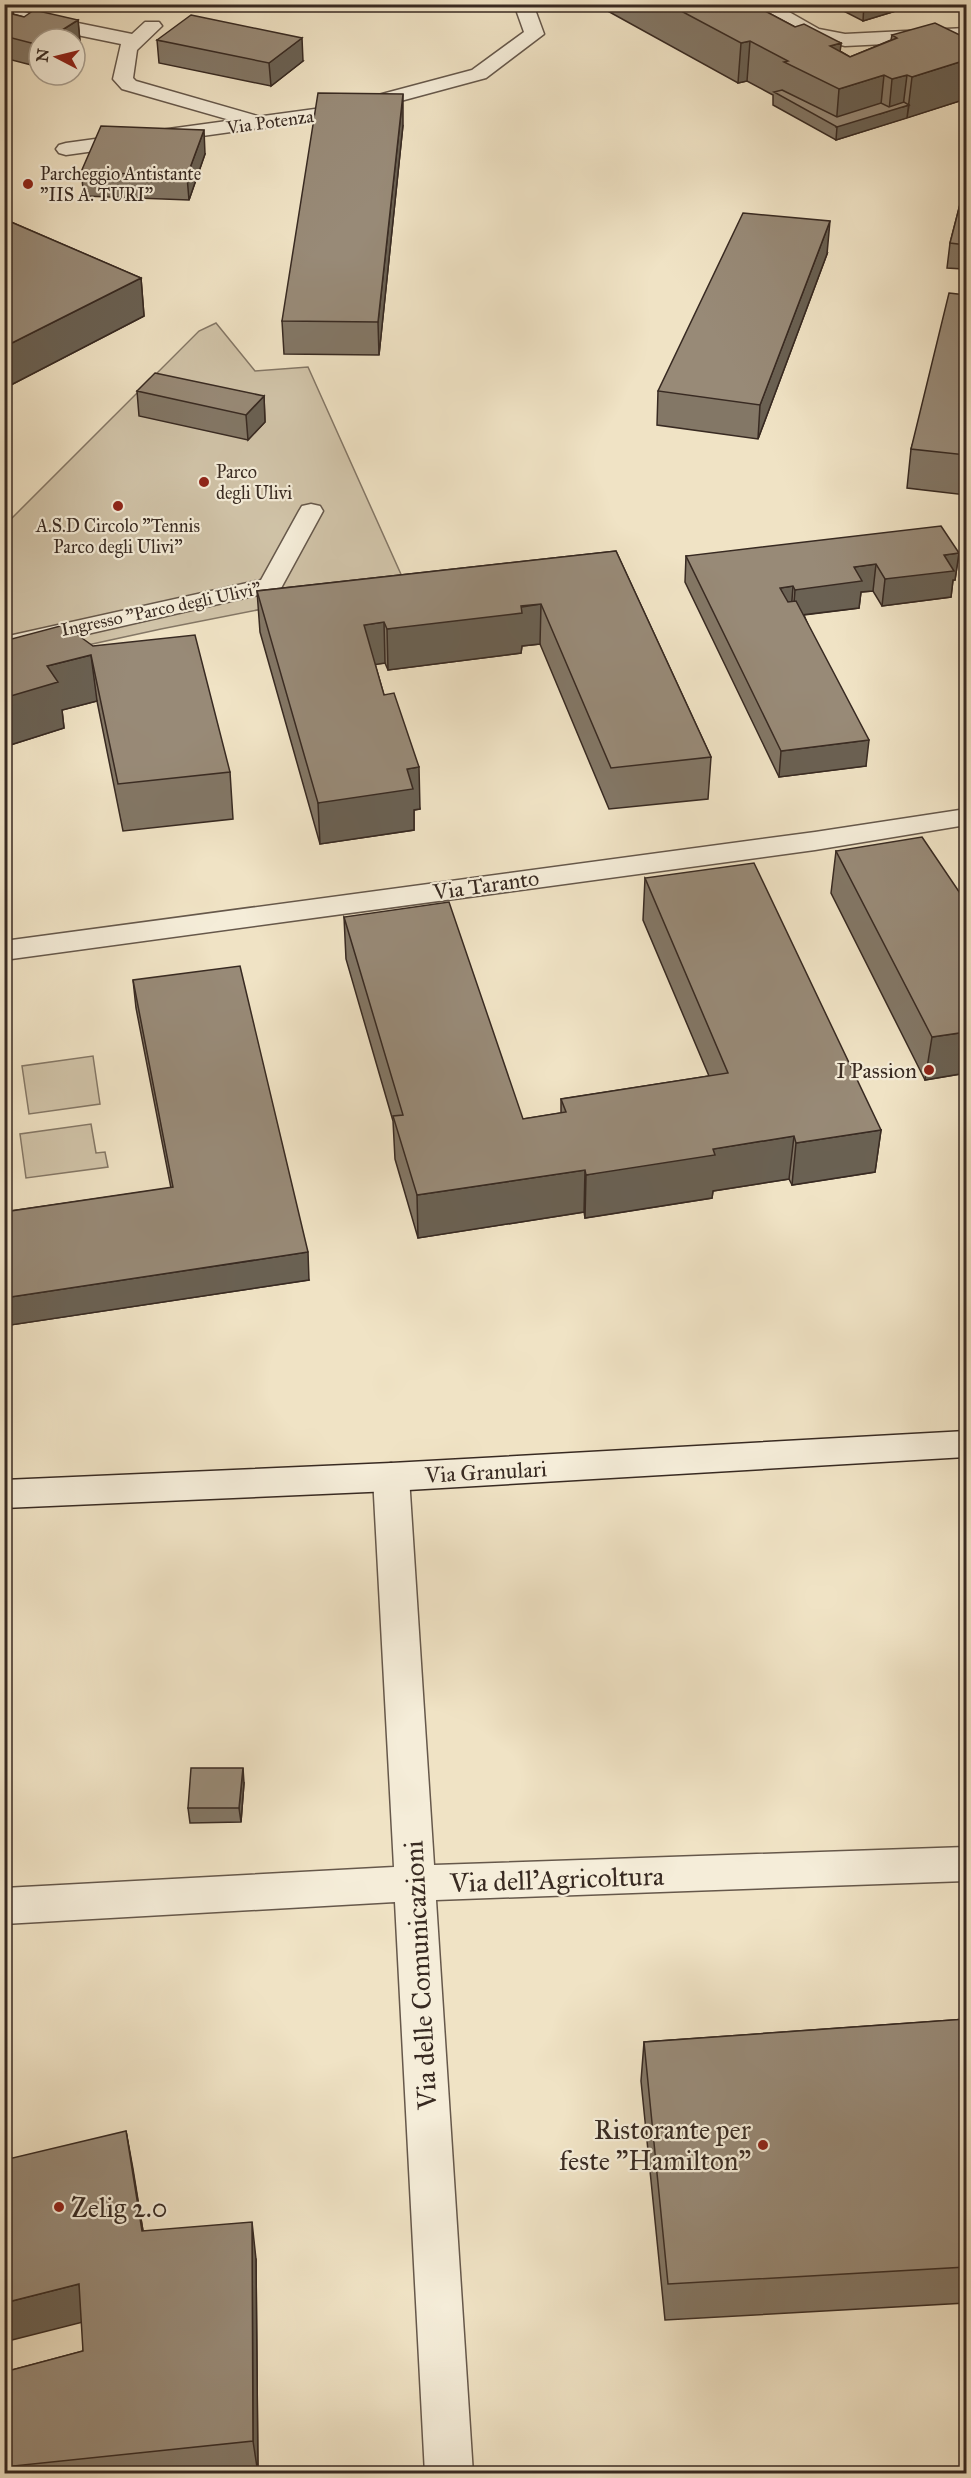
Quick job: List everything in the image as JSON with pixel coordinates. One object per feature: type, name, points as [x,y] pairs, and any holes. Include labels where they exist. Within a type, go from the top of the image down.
[{"type":"street","name":"Via Potenza","points":[[66,149],[338,112],[479,74],[534,34],[523,4]]},
{"type":"street","points":[[760,4],[813,33],[844,40],[964,36]]},
{"type":"street","points":[[4,14],[136,41]]},
{"type":"street","points":[[152,26],[128,48],[123,79],[129,85],[261,123]]},
{"type":"street","name":"Ingresso \"Parco degli Ulivi\"","points":[[4,645],[271,585],[311,511]]},
{"type":"street","name":"Via Taranto","points":[[4,951],[815,841],[966,817]]},
{"type":"street","name":"Via Granulari","points":[[4,1494],[391,1477],[966,1444]]},
{"type":"street","name":"Via delle Comunicazioni","points":[[391,1477],[449,2474]]},
{"type":"street","name":"Via dell'Agricoltura","points":[[4,1906],[414,1883],[966,1864]]},
{"type":"shaded area","name":"Parco degli Ulivi","points":[[216,323],[255,371],[308,367],[404,581],[161,629],[5,663],[5,525],[199,331]]},
{"type":"shaded area","points":[[93,1056],[100,1104],[29,1114],[22,1066]]},
{"type":"shaded area","points":[[91,1124],[96,1153],[105,1152],[108,1167],[26,1178],[20,1134]]},
{"type":"building","points":[[617,4],[628,4],[628,10]]},
{"type":"building","points":[[668,4],[752,4],[795,27],[804,24],[841,43],[830,46],[850,57],[897,38],[892,35],[935,23],[966,38],[966,60],[912,77],[907,75],[892,79],[884,75],[839,89],[784,62],[788,61],[750,41],[741,43]]},
{"type":"building","points":[[34,10],[78,20],[67,27],[27,27],[27,42],[4,36],[4,12],[24,17]]},
{"type":"building","points":[[191,15],[302,38],[269,63],[157,40]]},
{"type":"building","points":[[782,90],[837,117],[881,103],[889,107],[904,102],[909,105],[837,127],[774,92]]},
{"type":"building","points":[[318,93],[403,94],[378,322],[282,321]]},
{"type":"building","points":[[101,126],[204,130],[187,176],[81,172]]},
{"type":"building","points":[[966,181],[966,245],[950,243]]},
{"type":"building","points":[[743,213],[830,221],[760,405],[658,391]]},
{"type":"building","points":[[4,219],[141,278],[4,347]]},
{"type":"building","points":[[949,293],[966,295],[966,455],[911,449]]},
{"type":"building","points":[[155,373],[264,396],[246,415],[137,391]]},
{"type":"building","points":[[941,526],[959,553],[944,555],[954,571],[885,579],[876,564],[854,567],[862,581],[795,590],[793,586],[780,588],[788,602],[796,601],[869,740],[781,751],[686,556]]},
{"type":"building","points":[[616,551],[711,757],[611,768],[541,604],[521,606],[522,613],[387,629],[384,622],[364,625],[384,695],[394,693],[419,767],[407,769],[413,789],[318,803],[257,591]]},
{"type":"building","points":[[64,625],[93,646],[195,635],[230,772],[118,784],[91,655],[47,666],[58,682],[4,698],[4,641]]},
{"type":"building","points":[[922,837],[966,902],[966,1032],[932,1037],[836,851]]},
{"type":"building","points":[[754,863],[881,1130],[796,1143],[794,1136],[713,1149],[715,1155],[586,1175],[585,1170],[417,1195],[393,1116],[403,1115],[344,917],[449,902],[523,1119],[566,1112],[561,1099],[728,1073],[645,878]]},
{"type":"building","points":[[240,966],[308,1252],[4,1298],[4,1212],[173,1187],[133,980]]},
{"type":"building","points":[[191,1768],[243,1768],[239,1808],[188,1808]]},
{"type":"building","points":[[966,2019],[966,2267],[668,2284],[644,2042]]},
{"type":"building","points":[[126,2131],[142,2231],[252,2222],[253,2441],[4,2467],[4,2372],[83,2351],[79,2284],[4,2303],[4,2160]]},
{"type":"place","name":"Parcheggio Antistante \"IIS A. TURI\"","points":[[28,184]]},
{"type":"place","name":"Parco degli Ulivi","points":[[204,482]]},
{"type":"place","name":"A.S.D Circolo \"Tennis Parco degli Ulivi\"","points":[[118,506]]},
{"type":"place","name":"I Passion","points":[[929,1070]]},
{"type":"place","name":"Ristorante per feste \"Hamilton\"","points":[[763,2145]]},
{"type":"place","name":"Zelig 2.0","points":[[59,2207]]}]
